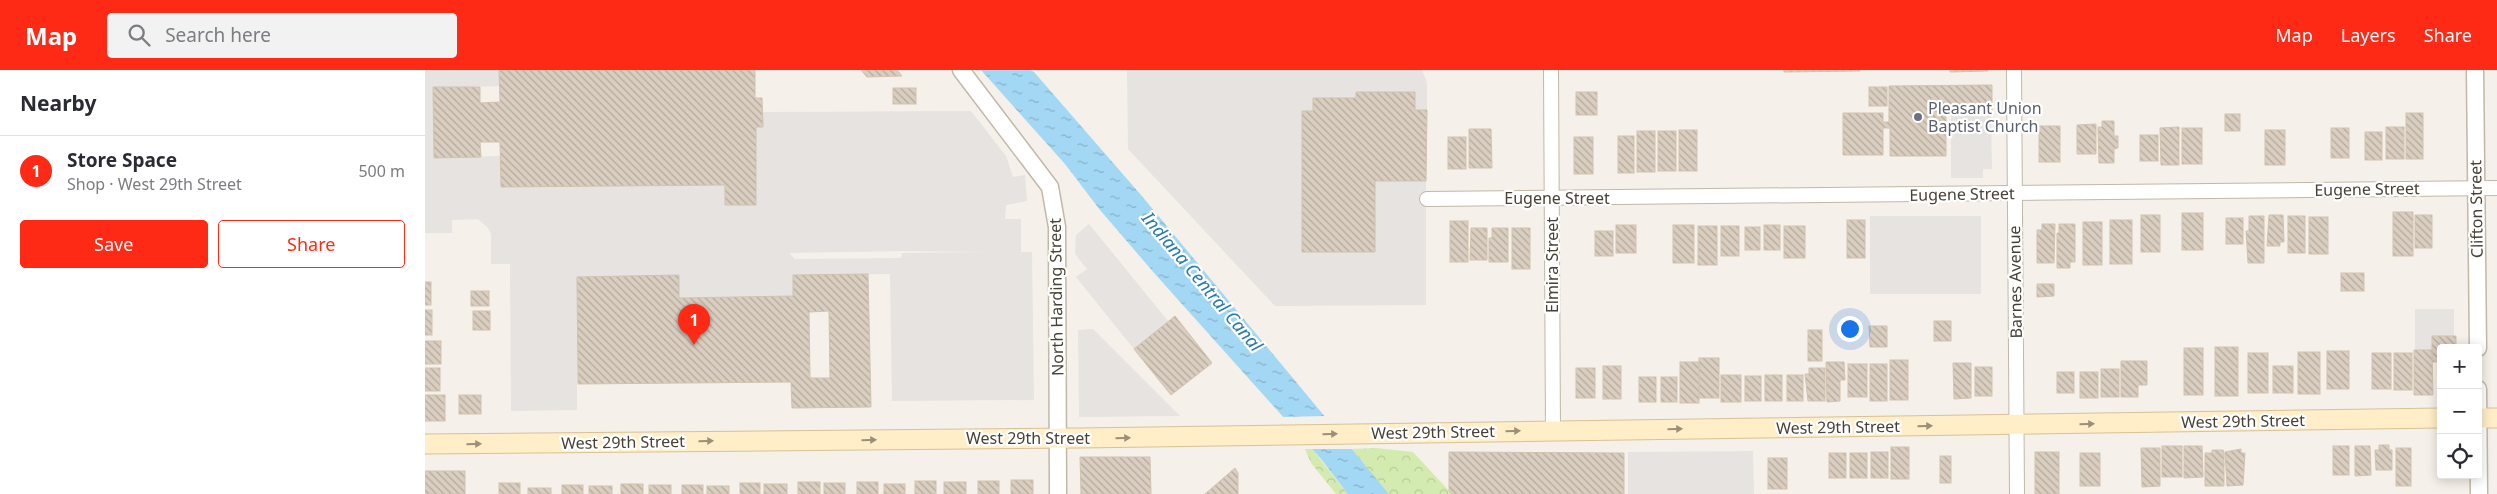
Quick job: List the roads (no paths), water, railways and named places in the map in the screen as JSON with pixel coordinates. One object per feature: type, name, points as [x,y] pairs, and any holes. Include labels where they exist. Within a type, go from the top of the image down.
[{"type":"main road","name":"West 29th Street","points":[[425,444],[1057,438],[2437,418]]},
{"type":"main road","points":[[2482,418],[2497,418]]},
{"type":"street","name":"North Harding Street","points":[[961,70],[1050,187],[1057,227],[1058,494]]},
{"type":"street","name":"Elmira Street","points":[[1551,70],[1553,430]]},
{"type":"street","name":"Barnes Avenue","points":[[2014,70],[2017,494]]},
{"type":"street","name":"Clifton Street","points":[[2475,70],[2478,344]]},
{"type":"street","name":"Eugene Street","points":[[1427,199],[2497,188]]},
{"type":"street","points":[[2478,434],[2479,494]]},
{"type":"water","name":"Indiana Central Canal","points":[[981,70],[1031,70],[1034,72],[1141,195],[1389,494],[1348,494],[1321,459],[1155,274],[1100,210],[1065,164]]},
{"type":"place","name":"Pleasant Union Baptist Church","points":[[1918,117]]},
{"type":"place","name":"Store Space","points":[[694,345]]}]
